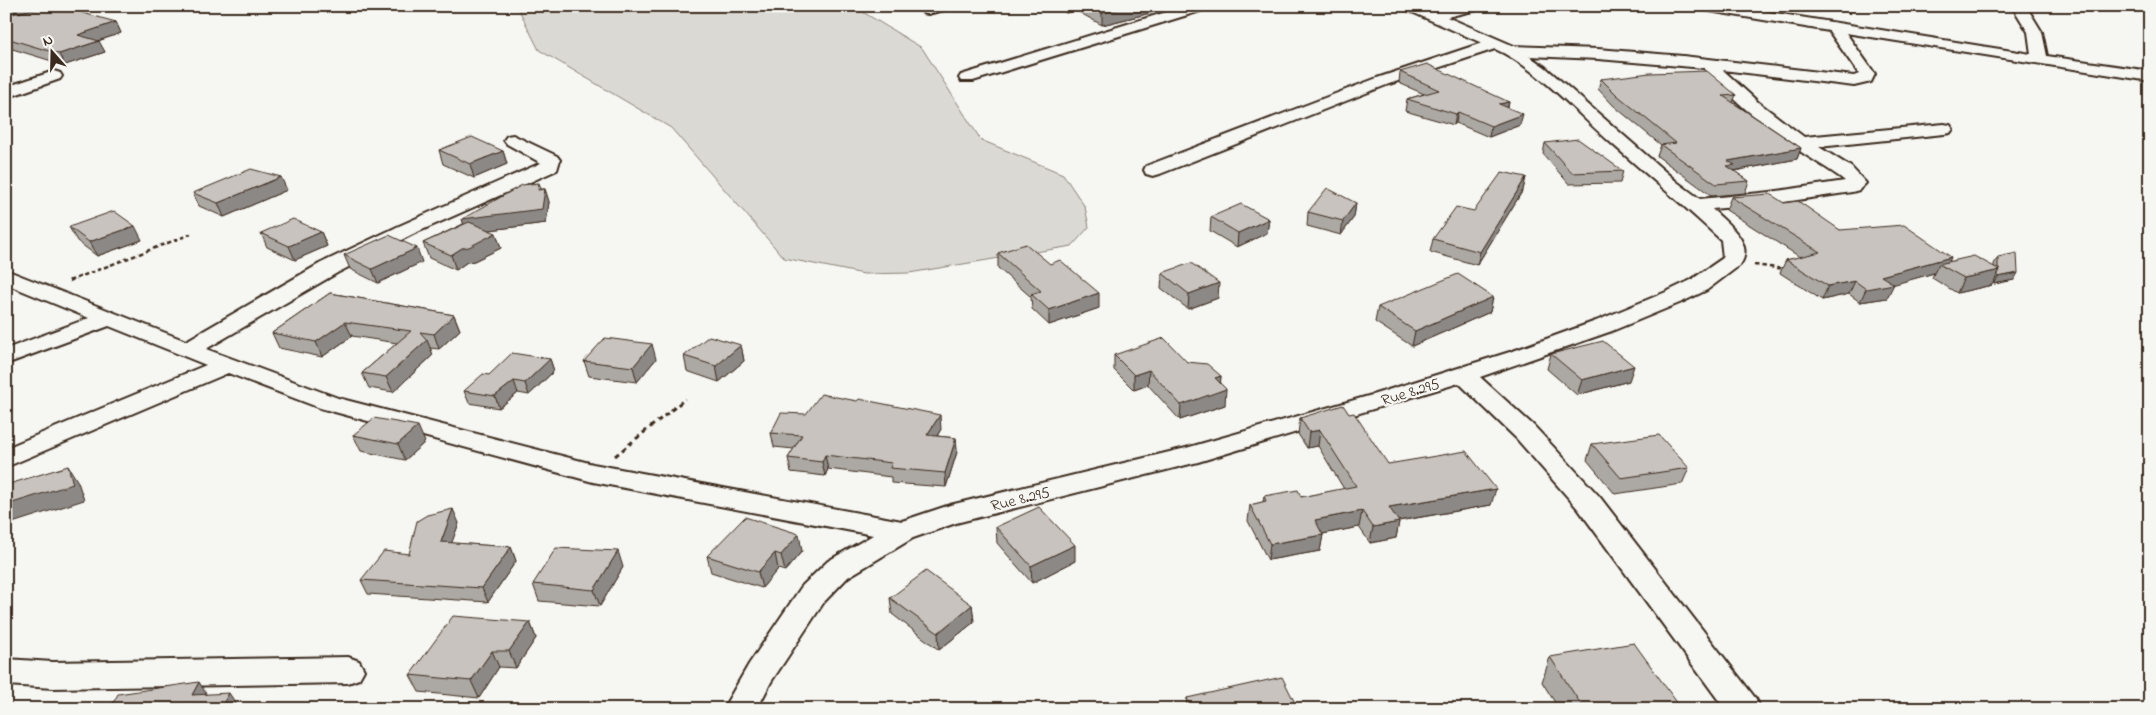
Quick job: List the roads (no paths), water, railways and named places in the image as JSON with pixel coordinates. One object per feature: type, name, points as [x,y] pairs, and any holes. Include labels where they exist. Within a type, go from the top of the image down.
[{"type":"street","points":[[6,21],[82,6]]},
{"type":"street","points":[[928,10],[943,6]]},
{"type":"street","points":[[967,78],[1202,6]]},
{"type":"street","points":[[1410,6],[1503,47],[1539,70],[1670,186],[1696,204],[1770,198],[1852,186],[1857,183],[1850,175],[1800,143],[1744,100],[1708,63]]},
{"type":"street","points":[[1433,16],[1476,6]]},
{"type":"street","points":[[1703,6],[2150,76]]},
{"type":"street","points":[[2019,6],[2035,32],[2040,60]]},
{"type":"street","points":[[1153,170],[1383,81],[1503,47],[1757,67],[1854,81],[1864,79],[1867,74],[1834,27]]},
{"type":"street","points":[[6,93],[54,76]]},
{"type":"street","points":[[1800,143],[1944,129]]},
{"type":"street","points":[[187,350],[329,268],[406,230],[550,166],[551,160],[546,156],[513,140]]},
{"type":"street","name":"Rue 8.295","points":[[740,709],[760,673],[813,594],[838,568],[903,532],[950,515],[1189,456],[1463,374],[1604,326],[1700,285],[1733,261],[1734,251],[1731,238],[1696,204]]},
{"type":"street","points":[[6,276],[45,290],[187,350],[329,403],[593,474],[903,532]]},
{"type":"street","points":[[6,356],[109,318]]},
{"type":"street","points":[[6,458],[227,364]]},
{"type":"street","points":[[1463,374],[1525,432],[1589,503],[1744,709]]},
{"type":"street","points":[[6,672],[53,675],[348,670]]}]
